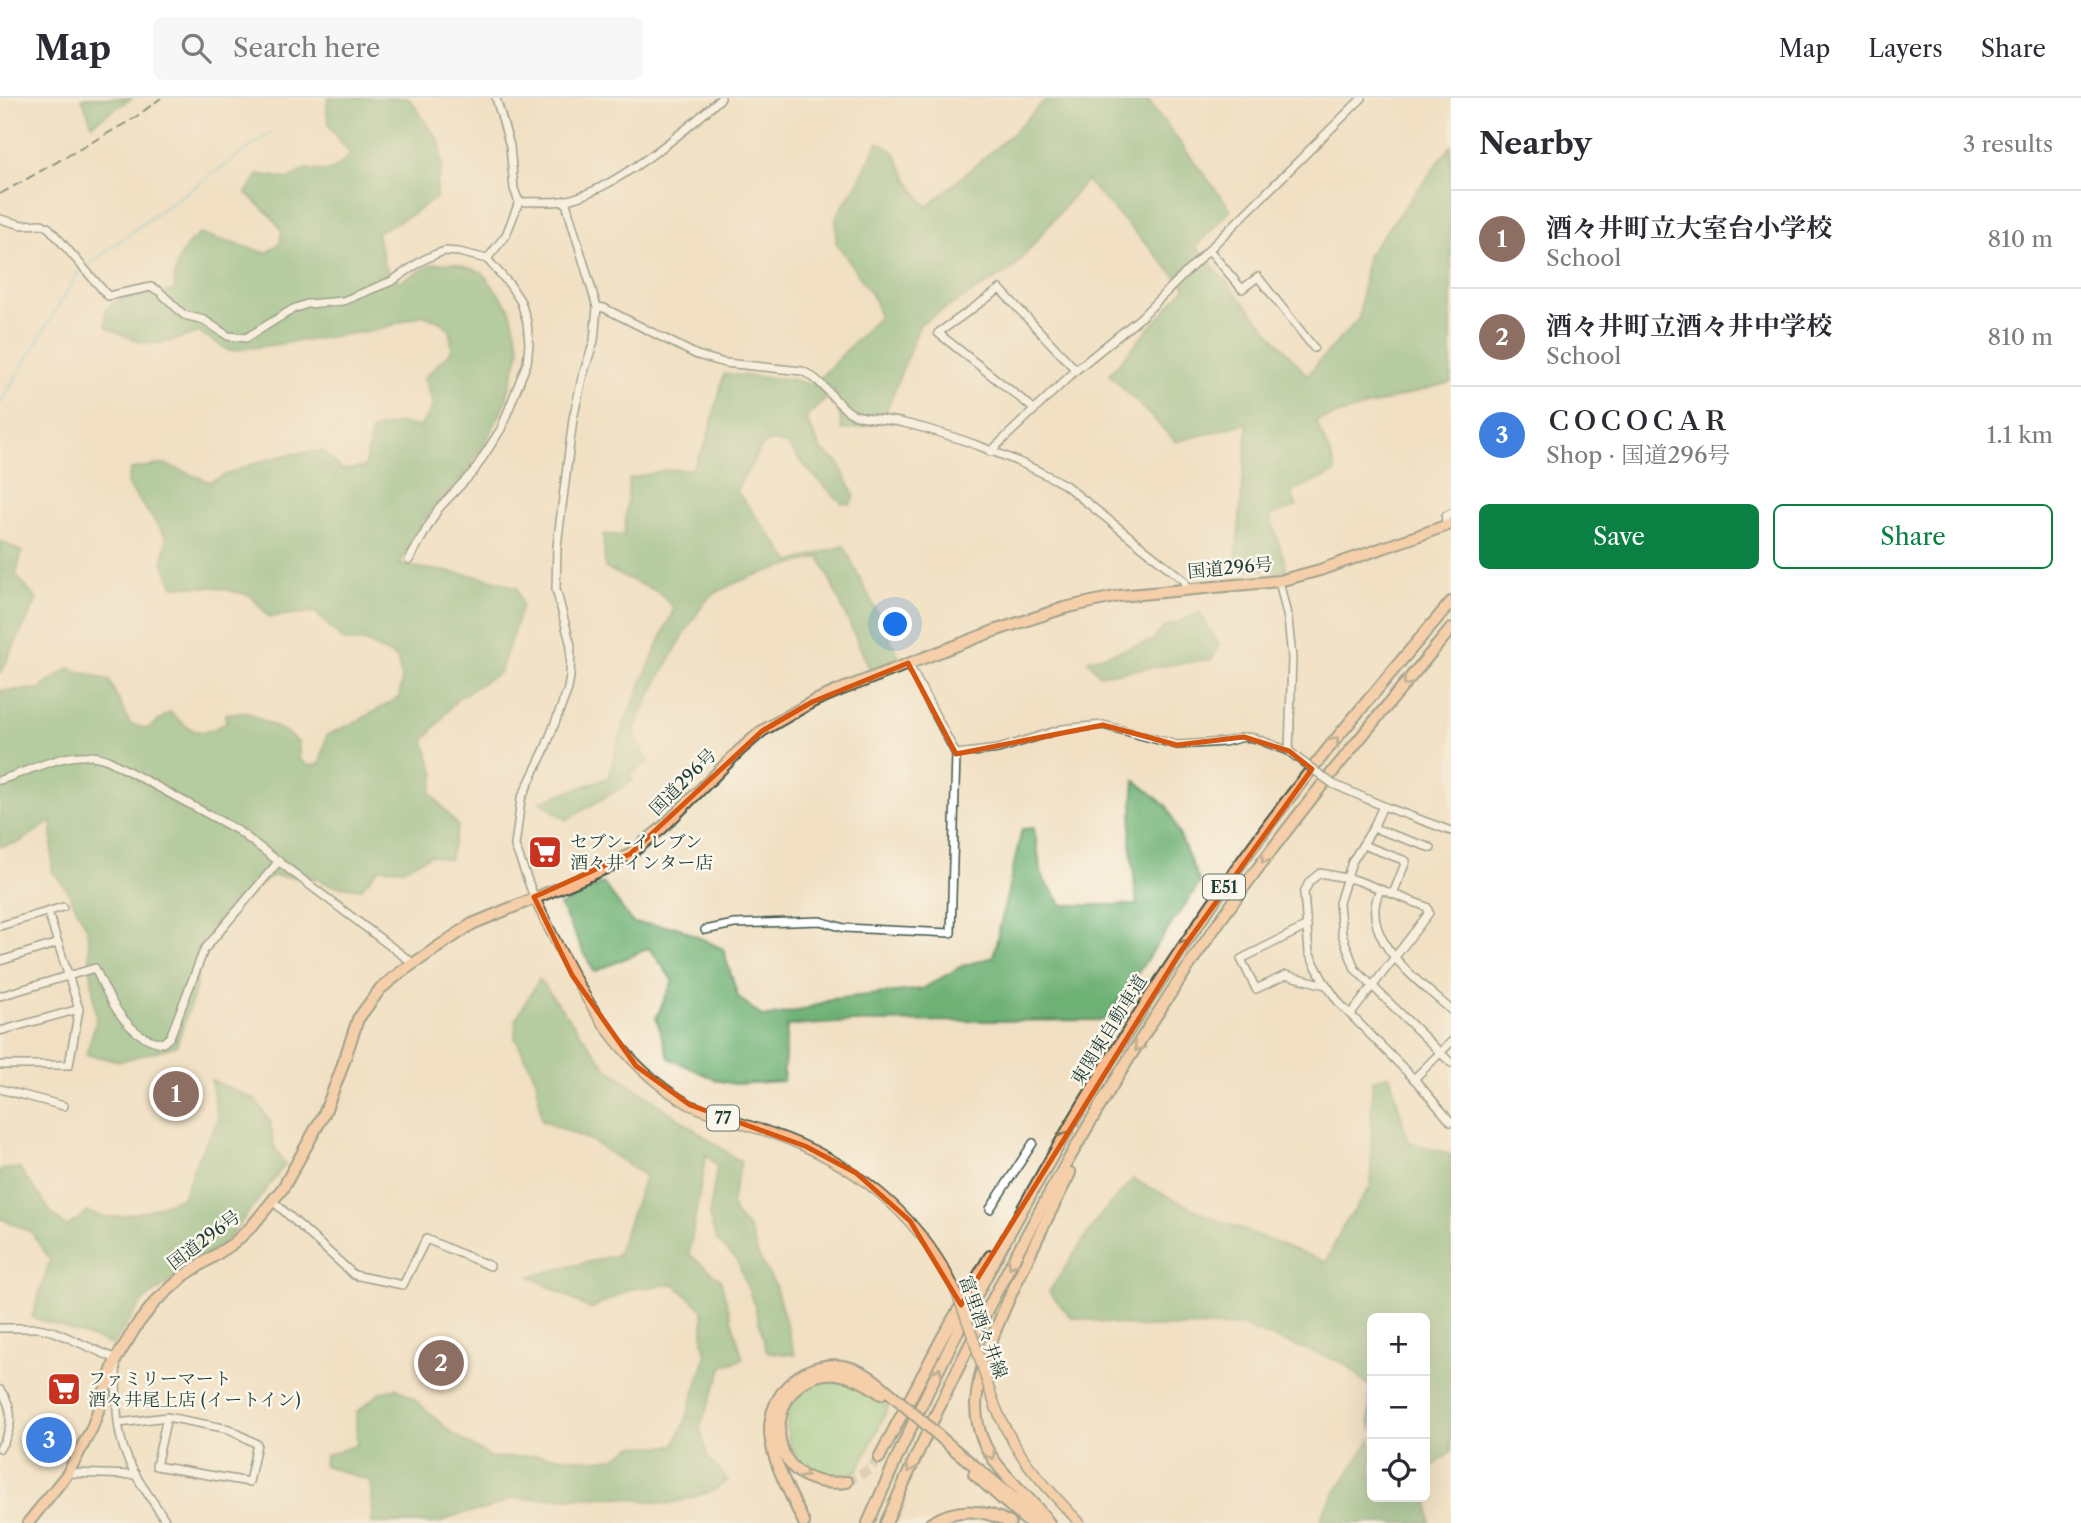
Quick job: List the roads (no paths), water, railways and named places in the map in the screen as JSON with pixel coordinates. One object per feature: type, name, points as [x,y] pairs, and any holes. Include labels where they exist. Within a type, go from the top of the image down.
[{"type":"highway","name":"国道296号","points":[[28,1523],[68,1473],[92,1428],[116,1359],[137,1325],[155,1302],[185,1275],[234,1243],[274,1202],[324,1114],[358,1019],[380,989],[414,964],[472,925],[586,877],[630,854],[662,828],[762,731],[812,702],[908,663],[1064,608],[1119,596],[1279,581],[1320,570],[1448,525]]},
{"type":"highway","name":"東関東自動車道","points":[[868,1523],[945,1357],[1031,1196],[1104,1072],[1229,879],[1305,778],[1451,602]]},
{"type":"highway","name":"東関東自動車道","points":[[886,1523],[921,1443],[986,1311],[1106,1098],[1195,958],[1244,888],[1318,789],[1451,629]]},
{"type":"highway","points":[[1049,1523],[1007,1477],[986,1448],[979,1432],[976,1404],[988,1350],[1000,1320],[1026,1260],[1106,1098]]},
{"type":"highway","points":[[879,1458],[942,1338],[993,1252],[1031,1196]]},
{"type":"highway","points":[[804,1523],[776,1460],[770,1433],[775,1406],[784,1389],[794,1379],[820,1367],[846,1367],[866,1374],[1029,1523]]},
{"type":"highway","points":[[847,1482],[827,1483],[810,1478],[792,1466],[780,1441],[779,1422],[783,1406],[792,1392],[823,1374],[841,1374],[858,1379],[897,1403]]},
{"type":"highway","points":[[954,1453],[1026,1508],[1038,1523]]},
{"type":"highway","points":[[931,1523],[951,1513],[973,1510],[1010,1523]]},
{"type":"main road","name":"富里酒々井線","points":[[534,897],[572,975],[610,1035],[636,1066],[690,1105],[805,1146],[856,1173],[884,1195],[910,1222],[945,1269],[956,1291],[1004,1430],[1044,1485],[1080,1523]]},
{"type":"street","points":[[487,259],[506,235],[519,202],[514,189],[510,146],[496,98]]},
{"type":"street","points":[[519,202],[565,200],[593,190],[633,169],[721,98]]},
{"type":"street","points":[[990,452],[1076,370],[1139,319],[1362,98]]},
{"type":"street","points":[[534,897],[515,846],[521,799],[545,749],[568,689],[570,676],[571,646],[556,589],[557,546],[573,419],[594,341],[597,307],[565,200]]},
{"type":"street","points":[[0,219],[22,225],[42,224],[49,228],[108,296],[151,287],[184,314],[204,320],[236,338],[246,338],[293,309],[307,304],[343,301],[392,281],[423,260],[445,251],[487,259],[521,302],[527,322],[527,363],[501,429],[474,471],[438,509],[409,559]]},
{"type":"street","points":[[1210,251],[1242,289],[1258,277],[1314,348]]},
{"type":"street","points":[[1034,409],[938,333],[1000,289],[1076,370]]},
{"type":"street","points":[[597,307],[604,308],[697,355],[724,363],[802,371],[813,376],[851,413],[913,425],[1046,474],[1065,485],[1185,581],[1186,589]]},
{"type":"street","points":[[1448,525],[1446,516],[1451,513]]},
{"type":"street","points":[[1279,581],[1293,658],[1289,751]]},
{"type":"street","points":[[705,930],[734,924],[820,921],[844,928],[951,933],[956,754],[908,663]]},
{"type":"street","points":[[956,754],[998,749],[1062,729],[1103,725],[1177,745],[1212,744],[1244,737],[1289,751],[1333,784],[1451,831]]},
{"type":"street","points":[[0,780],[63,758],[95,755],[237,830],[414,964]]},
{"type":"street","points":[[1383,806],[1346,877],[1339,903],[1342,934],[1355,970],[1451,1063]]},
{"type":"street","points":[[1373,828],[1431,848]]},
{"type":"street","points":[[1363,845],[1406,861],[1393,894]]},
{"type":"street","points":[[0,996],[95,968],[116,1008],[131,1028],[150,1042],[163,1043],[170,1037],[204,950],[279,861]]},
{"type":"street","points":[[1351,1014],[1429,913],[1427,907],[1393,894],[1346,877],[1320,873],[1309,882],[1304,893],[1309,953],[1326,985],[1351,1014],[1414,1079],[1451,1122]]},
{"type":"street","points":[[1380,890],[1374,901],[1375,916],[1380,935],[1393,957],[1451,1010]]},
{"type":"street","points":[[0,926],[63,907]]},
{"type":"street","points":[[0,1065],[69,1065],[79,1009],[48,912]]},
{"type":"street","points":[[1307,926],[1241,959],[1256,989],[1286,975],[1326,985]]},
{"type":"street","points":[[0,961],[58,943]]},
{"type":"street","points":[[0,1031],[79,1009]]},
{"type":"street","points":[[1414,1079],[1451,1042]]},
{"type":"street","points":[[0,1089],[64,1106]]},
{"type":"street","points":[[990,1209],[1033,1143]]},
{"type":"street","points":[[274,1202],[354,1275],[403,1285],[426,1239],[490,1266]]},
{"type":"street","points":[[0,1328],[38,1328],[55,1332],[116,1359],[119,1423],[125,1452],[136,1475],[167,1523]]},
{"type":"street","points":[[0,1448],[11,1425],[10,1407],[1,1394]]},
{"type":"street","points":[[119,1423],[167,1417],[229,1429],[257,1444],[249,1482],[156,1466],[167,1417]]},
{"type":"street","points":[[68,1473],[136,1475]]},
{"type":"waterway","points":[[87,266],[271,133]]},
{"type":"waterway","points":[[0,404],[78,273],[83,269]]},
{"type":"tunnel","points":[[847,1482],[870,1469],[879,1458]]},
{"type":"railway","points":[[0,194],[133,119],[161,98]]},
{"type":"place","name":"セブン-イレブン 酒々井インター店","points":[[545,852]]},
{"type":"place","name":"酒々井町立大室台小学校","points":[[176,1094]]},
{"type":"place","name":"酒々井町立酒々井中学校","points":[[441,1363]]},
{"type":"place","name":"ファミリーマート 酒々井尾上店 (イートイン)","points":[[64,1389]]},
{"type":"place","name":"ＣＯＣＯＣＡＲ","points":[[49,1440]]}]
